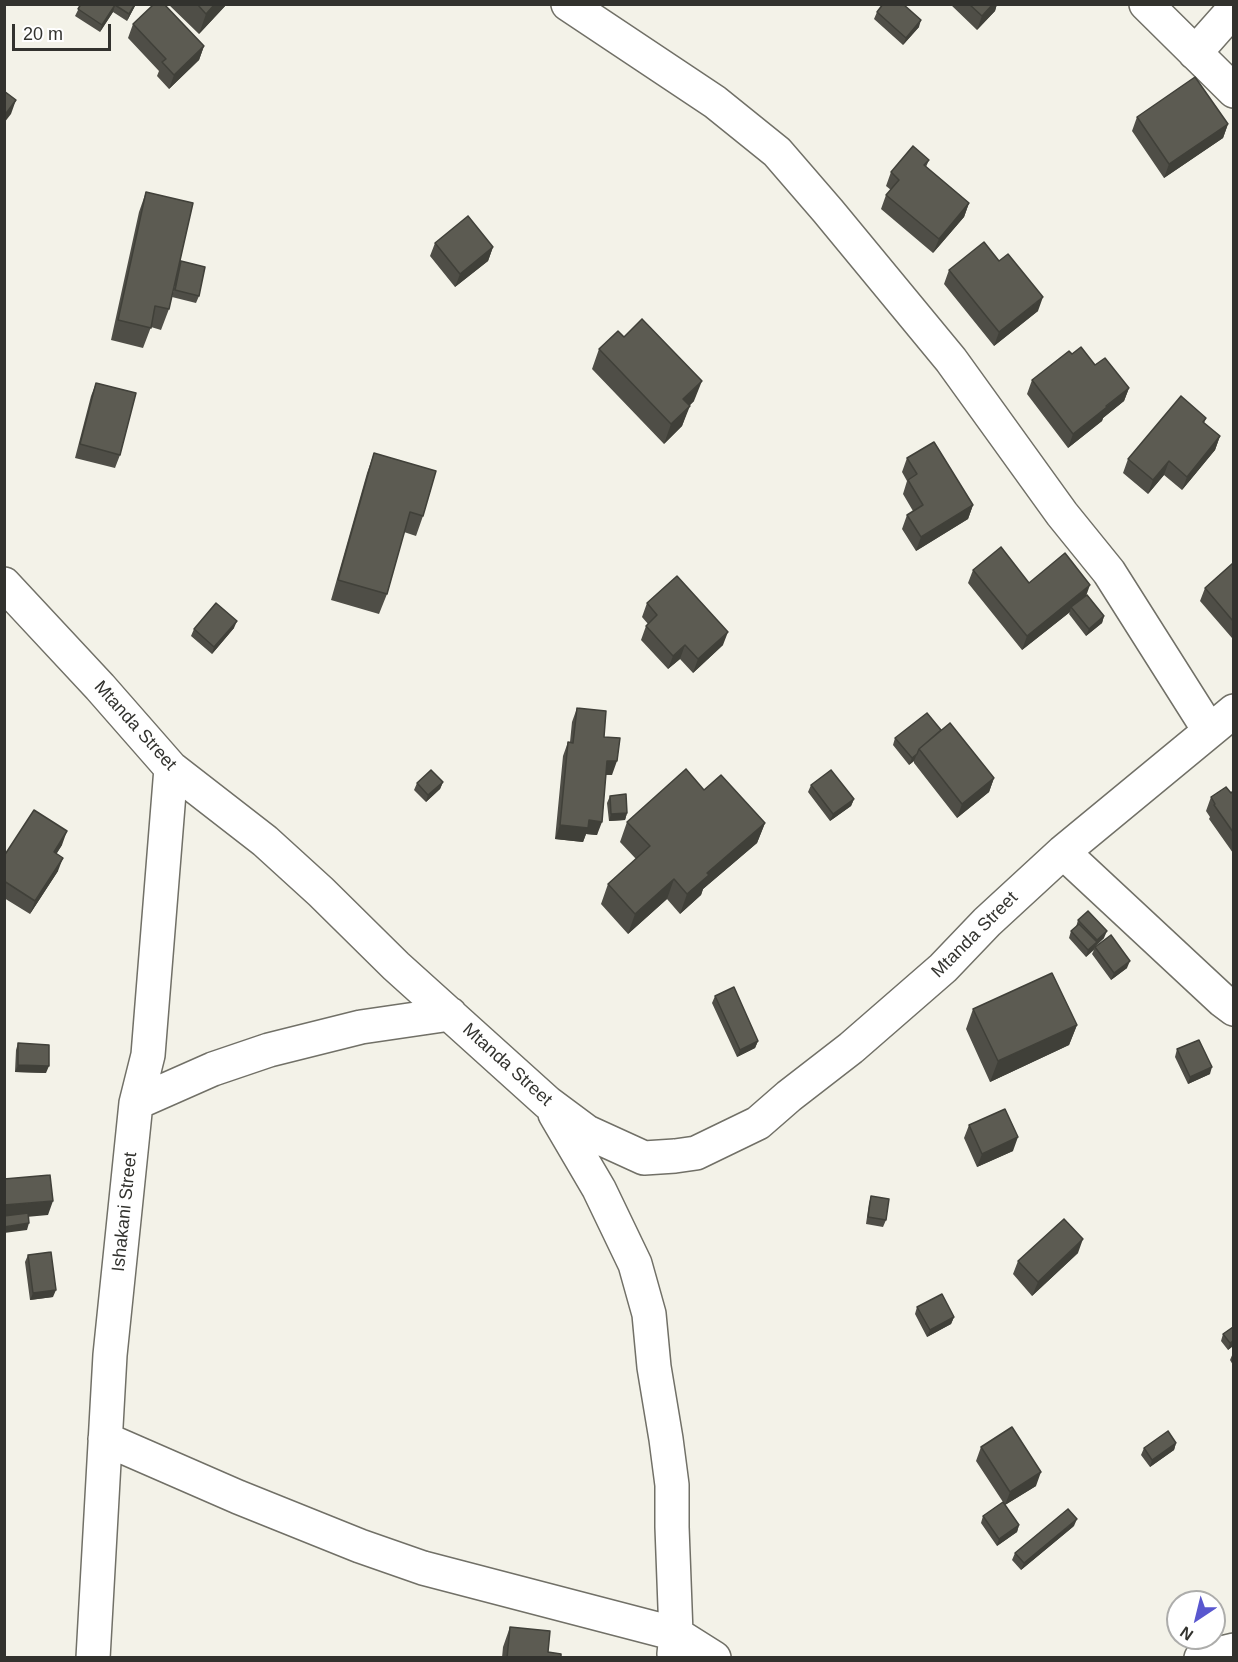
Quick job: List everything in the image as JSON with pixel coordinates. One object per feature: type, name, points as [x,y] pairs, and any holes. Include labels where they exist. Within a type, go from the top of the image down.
[{"type":"street","points":[[568,4],[714,102],[777,152],[951,360],[1062,514],[1221,720]]},
{"type":"street","points":[[1146,4],[1233,91]]},
{"type":"street","points":[[1195,53],[1233,9]]},
{"type":"street","name":"Mtanda Street","points":[[4,584],[100,687],[171,768],[265,841],[396,966],[548,1102],[587,1132],[644,1158],[696,1153],[758,1123],[851,1048],[943,968],[987,922],[1063,852],[1221,720]]},
{"type":"street","name":"Ishakani Street","points":[[93,1658],[110,1355],[136,1103],[148,1055],[171,768]]},
{"type":"street","points":[[1063,852],[1233,1009]]},
{"type":"street","points":[[136,1103],[213,1069],[269,1050],[362,1028],[450,1014]]},
{"type":"street","points":[[548,1102],[599,1189],[635,1264],[650,1314],[654,1367],[672,1485],[675,1646]]},
{"type":"street","points":[[105,1439],[238,1497],[360,1546],[423,1568],[714,1658]]},
{"type":"street","points":[[1201,1658],[1233,1650]]},
{"type":"building","points":[[81,4],[135,4],[129,14],[115,5],[102,25],[78,9]]},
{"type":"building","points":[[154,4],[164,4],[204,46],[174,75],[162,62],[166,59],[133,24]]},
{"type":"building","points":[[197,4],[215,4],[206,14]]},
{"type":"building","points":[[883,4],[903,4],[921,20],[906,38],[877,12]]},
{"type":"building","points":[[969,4],[993,4],[982,16]]},
{"type":"building","points":[[1195,77],[1228,124],[1169,164],[1137,117]]},
{"type":"building","points":[[4,91],[16,100],[4,116]]},
{"type":"building","points":[[913,146],[929,160],[924,165],[969,203],[939,239],[886,195],[899,180],[891,172]]},
{"type":"building","points":[[146,192],[193,203],[169,309],[155,306],[151,328],[118,320]]},
{"type":"building","points":[[468,216],[493,247],[460,274],[435,243]]},
{"type":"building","points":[[984,242],[999,261],[1008,254],[1043,297],[999,332],[949,270]]},
{"type":"building","points":[[181,261],[205,267],[199,296],[175,290]]},
{"type":"building","points":[[642,319],[702,381],[683,399],[690,406],[671,424],[599,349],[618,331],[624,337]]},
{"type":"building","points":[[1081,347],[1095,365],[1105,358],[1129,388],[1073,434],[1032,380],[1069,351],[1072,354]]},
{"type":"building","points":[[96,383],[136,393],[120,455],[80,444]]},
{"type":"building","points":[[1181,396],[1206,418],[1203,422],[1220,436],[1187,477],[1169,461],[1153,480],[1128,459]]},
{"type":"building","points":[[934,442],[973,505],[921,537],[907,515],[923,505],[908,480],[917,474],[907,458]]},
{"type":"building","points":[[374,453],[436,471],[423,516],[410,512],[387,594],[338,580]]},
{"type":"building","points":[[1001,547],[1029,583],[1065,553],[1090,585],[1027,636],[973,570]]},
{"type":"building","points":[[1233,563],[1233,621],[1205,588]]},
{"type":"building","points":[[677,576],[728,632],[698,659],[685,645],[673,656],[646,626],[657,615],[647,603]]},
{"type":"building","points":[[1087,595],[1104,616],[1089,629],[1071,607]]},
{"type":"building","points":[[216,603],[237,621],[214,647],[194,629]]},
{"type":"building","points":[[577,708],[606,711],[604,737],[620,738],[617,761],[607,761],[602,822],[589,820],[588,828],[560,825],[568,742],[573,743]]},
{"type":"building","points":[[927,713],[941,730],[912,758],[895,738]]},
{"type":"building","points":[[950,723],[994,778],[962,804],[919,749]]},
{"type":"building","points":[[686,769],[704,790],[721,775],[765,823],[707,873],[709,875],[687,894],[674,879],[635,914],[608,884],[650,846],[627,822]]},
{"type":"building","points":[[431,770],[443,782],[428,795],[417,783]]},
{"type":"building","points":[[831,770],[854,799],[833,814],[811,785]]},
{"type":"building","points":[[1226,787],[1231,793],[1233,791],[1233,832],[1211,797]]},
{"type":"building","points":[[626,794],[627,813],[611,814],[610,796]]},
{"type":"building","points":[[34,810],[67,831],[54,852],[63,858],[35,901],[4,881],[4,856]]},
{"type":"building","points":[[1088,911],[1107,931],[1097,940],[1078,920]]},
{"type":"building","points":[[1079,924],[1097,942],[1088,950],[1071,931]]},
{"type":"building","points":[[1111,935],[1130,961],[1114,973],[1095,947]]},
{"type":"building","points":[[1052,973],[1077,1025],[998,1061],[973,1009]]},
{"type":"building","points":[[734,987],[758,1041],[740,1050],[715,996]]},
{"type":"building","points":[[1199,1040],[1212,1067],[1190,1077],[1177,1049]]},
{"type":"building","points":[[18,1043],[49,1045],[49,1066],[18,1065]]},
{"type":"building","points":[[1005,1109],[1018,1137],[982,1154],[969,1125]]},
{"type":"building","points":[[50,1175],[53,1201],[4,1205],[4,1179]]},
{"type":"building","points":[[871,1196],[889,1199],[886,1220],[868,1217]]},
{"type":"building","points":[[28,1213],[29,1223],[4,1227],[4,1216]]},
{"type":"building","points":[[1064,1219],[1083,1239],[1038,1282],[1018,1261]]},
{"type":"building","points":[[51,1252],[56,1290],[33,1293],[28,1255]]},
{"type":"building","points":[[942,1294],[954,1317],[930,1330],[917,1307]]},
{"type":"building","points":[[1233,1327],[1233,1341],[1230,1343],[1223,1334]]},
{"type":"building","points":[[1012,1427],[1041,1472],[1010,1492],[981,1447]]},
{"type":"building","points":[[1168,1431],[1176,1443],[1152,1460],[1144,1448]]},
{"type":"building","points":[[1003,1502],[1019,1525],[999,1539],[983,1516]]},
{"type":"building","points":[[1068,1509],[1077,1519],[1024,1563],[1015,1553]]},
{"type":"building","points":[[510,1627],[550,1631],[548,1652],[561,1654],[561,1658],[507,1658]]}]
